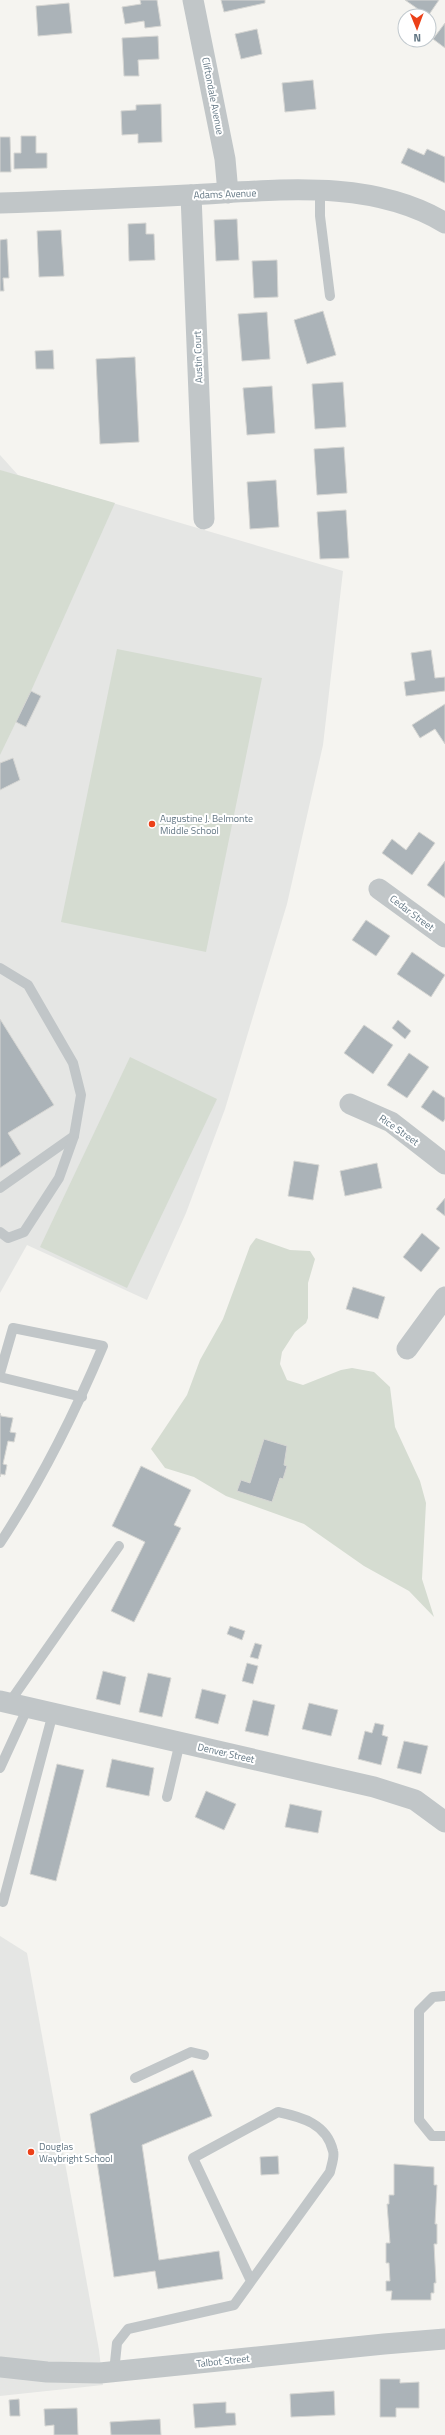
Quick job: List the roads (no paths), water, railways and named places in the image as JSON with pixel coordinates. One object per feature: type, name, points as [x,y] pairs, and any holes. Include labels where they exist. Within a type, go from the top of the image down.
[{"type":"street","name":"Cliftondale Avenue","points":[[193,0],[225,160],[228,193]]},
{"type":"street","name":"Adams Avenue","points":[[0,203],[228,193],[320,192],[390,199],[414,207],[445,223]]},
{"type":"street","name":"Austin Court","points":[[191,195],[204,519]]},
{"type":"street","name":"Cedar Street","points":[[379,889],[445,937]]},
{"type":"street","name":"Rice Street","points":[[350,1104],[391,1122],[445,1164]]},
{"type":"street","points":[[407,1349],[445,1297]]},
{"type":"street","name":"Denver Street","points":[[12,1704],[180,1742],[403,1796],[415,1800],[445,1822]]},
{"type":"street","points":[[403,1796],[445,1808]]},
{"type":"street","name":"Talbot Street","points":[[0,2367],[47,2372],[114,2372],[384,2344],[445,2340]]},
{"type":"lane","points":[[320,192],[320,216],[330,296]]},
{"type":"lane","points":[[0,968],[28,985],[74,1063],[81,1094],[74,1136],[59,1178],[24,1232],[8,1238],[0,1232]]},
{"type":"lane","points":[[0,1188],[74,1136]]},
{"type":"lane","points":[[0,1373],[13,1328],[103,1346],[82,1397],[29,1499],[0,1543]]},
{"type":"lane","points":[[0,1377],[82,1397]]},
{"type":"lane","points":[[0,1768],[12,1704],[119,1546]]},
{"type":"lane","points":[[3,1902],[53,1713]]},
{"type":"lane","points":[[166,1797],[180,1742]]},
{"type":"lane","points":[[445,1996],[433,1997],[419,2011],[419,2120],[432,2136],[445,2136]]},
{"type":"lane","points":[[135,2078],[190,2052],[204,2055]]},
{"type":"lane","points":[[114,2372],[117,2343],[128,2329],[234,2305],[330,2172],[334,2152],[323,2129],[301,2117],[278,2112],[193,2158],[251,2281]]},
{"type":"place","name":"Augustine J. Belmonte Middle School","points":[[152,824]]},
{"type":"place","name":"Douglas Waybright School","points":[[31,2152]]}]
